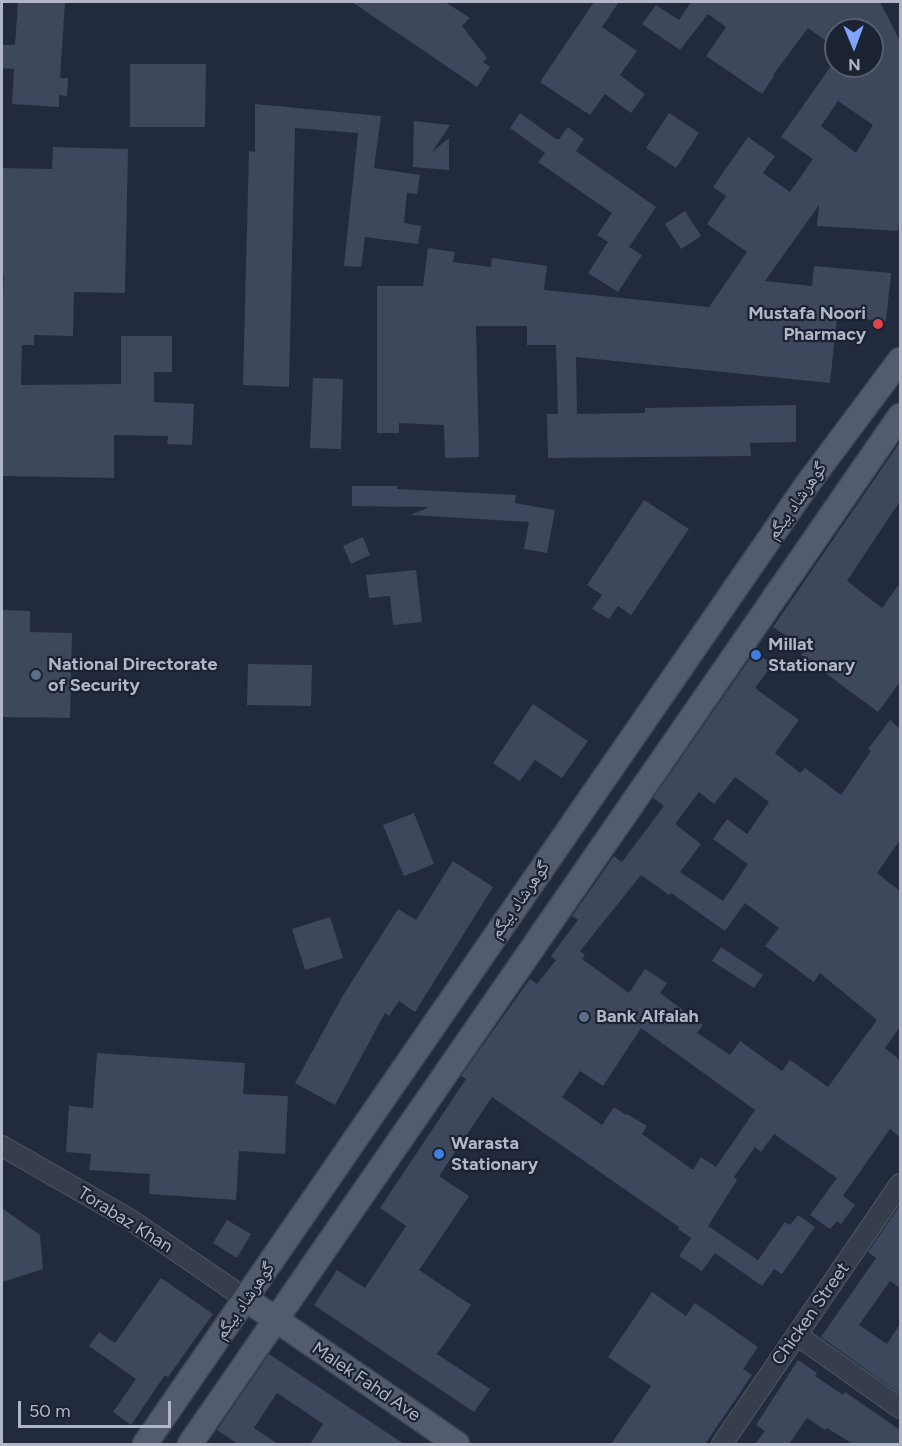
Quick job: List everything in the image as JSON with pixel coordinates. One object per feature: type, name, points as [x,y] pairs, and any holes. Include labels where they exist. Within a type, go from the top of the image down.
[{"type":"main road","name":"گوهرشاد بیگم","points":[[145,1444],[794,505],[900,360]]},
{"type":"main road","name":"گوهرشاد بیگم","points":[[190,1444],[900,416]]},
{"type":"main road","name":"Malek Fahd Ave","points":[[246,1299],[458,1444]]},
{"type":"street","name":"Torabaz Khan","points":[[2,1146],[131,1220],[246,1299]]},
{"type":"street","name":"Chicken Street","points":[[722,1444],[900,1184]]},
{"type":"street","points":[[796,1335],[900,1408]]},
{"type":"building","points":[[18,2],[65,2],[60,78],[68,78],[67,96],[59,95],[59,107],[12,104],[14,69],[2,68],[2,61],[3,45],[15,45]]},
{"type":"building","points":[[352,2],[445,2],[470,18],[462,26],[487,58],[483,62],[490,67],[477,87]]},
{"type":"building","points":[[594,2],[619,2],[602,27],[637,51],[620,75],[645,94],[631,113],[605,94],[590,115],[540,82]]},
{"type":"building","points":[[691,2],[880,2],[900,41],[900,214],[898,231],[817,226],[819,205],[765,281],[812,286],[814,266],[891,273],[886,321],[837,317],[830,383],[576,357],[577,414],[645,413],[645,408],[796,405],[796,442],[750,443],[751,456],[548,458],[547,414],[558,414],[556,345],[527,345],[527,326],[476,326],[479,457],[445,458],[444,425],[399,423],[399,433],[377,433],[377,286],[423,286],[428,248],[455,252],[453,262],[491,267],[492,258],[547,266],[544,290],[709,307],[747,252],[707,224],[726,196],[713,187],[748,137],[775,156],[763,173],[790,192],[813,159],[781,137],[824,76],[824,78],[884,78],[884,18],[824,18],[824,39],[808,28],[773,75],[762,94],[706,56],[726,27],[708,14],[680,50],[642,24],[656,5],[679,20]],"holes":[[[838,101],[873,125],[856,153],[821,126]]]},
{"type":"building","points":[[130,64],[206,64],[205,127],[130,127]]},
{"type":"building","points":[[255,104],[381,116],[374,168],[420,175],[417,194],[407,193],[404,223],[421,226],[418,244],[365,237],[361,267],[344,266],[358,133],[295,128],[289,387],[243,385],[249,151],[255,152]]},
{"type":"building","points":[[520,113],[556,139],[559,139],[568,127],[584,139],[576,151],[656,207],[629,247],[642,255],[618,292],[588,273],[608,242],[597,235],[612,213],[538,162],[545,153],[510,128]]},
{"type":"building","points":[[669,113],[699,133],[676,168],[646,148]]},
{"type":"building","points":[[414,121],[450,125],[432,152],[449,138],[449,170],[413,167]]},
{"type":"building","points":[[53,147],[128,149],[125,293],[74,292],[73,336],[34,335],[34,345],[22,345],[21,385],[121,384],[121,336],[172,336],[172,372],[154,372],[154,402],[194,404],[192,445],[167,444],[168,436],[114,435],[114,478],[2,476],[4,275],[2,275],[2,168],[52,169]]},
{"type":"building","points":[[685,211],[701,236],[681,249],[665,224]]},
{"type":"building","points":[[313,378],[343,379],[341,449],[310,448]]},
{"type":"building","points":[[900,442],[900,501],[847,581],[882,608],[900,583],[900,682],[878,712],[801,655],[806,649],[773,627]]},
{"type":"building","points":[[352,486],[397,486],[397,489],[516,495],[515,503],[555,510],[547,553],[524,549],[529,522],[411,515],[429,507],[352,506]]},
{"type":"building","points":[[644,500],[689,529],[631,615],[618,606],[609,619],[592,609],[602,595],[587,585]]},
{"type":"building","points":[[363,537],[370,555],[351,564],[343,546]]},
{"type":"building","points":[[416,570],[422,622],[393,625],[390,596],[369,598],[366,575]]},
{"type":"building","name":"National Directorate of Security","points":[[2,610],[30,611],[30,632],[72,633],[70,718],[2,717]]},
{"type":"building","points":[[755,651],[772,665],[755,688],[799,720],[775,753],[800,773],[805,768],[841,795],[871,751],[868,749],[890,720],[900,729],[900,840],[877,873],[900,891],[900,1027],[885,1048],[900,1060],[900,1137],[890,1129],[843,1196],[855,1205],[841,1224],[837,1221],[830,1229],[810,1215],[837,1178],[774,1134],[761,1152],[755,1147],[734,1177],[737,1180],[708,1226],[758,1260],[785,1222],[790,1225],[798,1215],[815,1227],[782,1274],[774,1269],[762,1286],[715,1253],[702,1271],[679,1256],[691,1238],[678,1229],[679,1227],[492,1097],[439,1176],[469,1196],[419,1270],[471,1305],[437,1354],[490,1389],[474,1412],[314,1305],[337,1270],[365,1288],[406,1226],[380,1208],[466,1079],[461,1076],[497,1025],[530,979],[537,984],[556,960],[551,956],[578,920],[572,916],[614,856],[622,862],[664,806],[653,798]],"holes":[[[735,777],[769,802],[747,834],[727,819],[713,839],[748,864],[723,901],[680,872],[701,844],[675,824],[699,792],[714,804]],[[641,875],[725,931],[745,903],[779,928],[765,946],[814,982],[820,973],[877,1020],[828,1087],[790,1060],[782,1071],[740,1041],[730,1055],[697,1033],[703,1025],[660,993],[667,983],[645,969],[629,993],[582,959],[585,955],[580,951]],[[641,1028],[755,1110],[716,1167],[701,1157],[693,1170],[642,1134],[647,1126],[627,1114],[614,1107],[602,1125],[562,1097],[580,1071],[603,1086]]]},
{"type":"building","points":[[248,664],[312,665],[311,706],[247,705]]},
{"type":"building","points":[[533,704],[588,741],[562,778],[535,760],[520,781],[493,763]]},
{"type":"building","points":[[414,813],[434,864],[404,876],[383,825]]},
{"type":"building","points":[[453,861],[493,887],[415,1012],[399,1001],[389,1016],[385,1013],[335,1105],[295,1083],[342,997],[398,909],[416,920]]},
{"type":"building","points":[[330,917],[343,958],[305,970],[292,929]]},
{"type":"building","points":[[721,947],[763,975],[754,988],[712,961]]},
{"type":"building","points":[[97,1053],[245,1063],[243,1094],[288,1096],[285,1154],[239,1151],[236,1200],[149,1194],[150,1174],[89,1170],[91,1154],[66,1152],[69,1106],[93,1108]]},
{"type":"building","points":[[900,1205],[900,1288],[890,1281],[859,1325],[887,1344],[900,1324],[900,1394],[821,1337],[876,1258],[868,1252]]},
{"type":"building","points":[[2,1208],[40,1235],[43,1269],[2,1282]]},
{"type":"building","points":[[227,1220],[251,1234],[237,1258],[213,1243]]},
{"type":"building","points":[[161,1278],[213,1314],[168,1377],[165,1375],[131,1425],[113,1412],[136,1379],[89,1346],[99,1332],[115,1343]]},
{"type":"building","points":[[652,1292],[686,1316],[695,1303],[758,1347],[743,1369],[752,1375],[705,1444],[611,1444],[651,1386],[608,1357]]},
{"type":"building","points":[[269,1354],[404,1444],[310,1444],[323,1424],[277,1393],[254,1428],[278,1444],[238,1444],[217,1430]]},
{"type":"building","points":[[798,1360],[817,1373],[815,1376],[843,1395],[845,1392],[900,1430],[900,1444],[853,1444],[807,1418],[789,1444],[755,1444],[765,1431],[756,1425]]},
{"type":"place","name":"Mustafa Noori Pharmacy","points":[[878,324]]},
{"type":"place","name":"Millat Stationary","points":[[756,655]]},
{"type":"place","name":"National Directorate of Security","points":[[36,675]]},
{"type":"place","name":"Bank Alfalah","points":[[584,1017]]},
{"type":"place","name":"Warasta Stationary","points":[[439,1154]]}]
